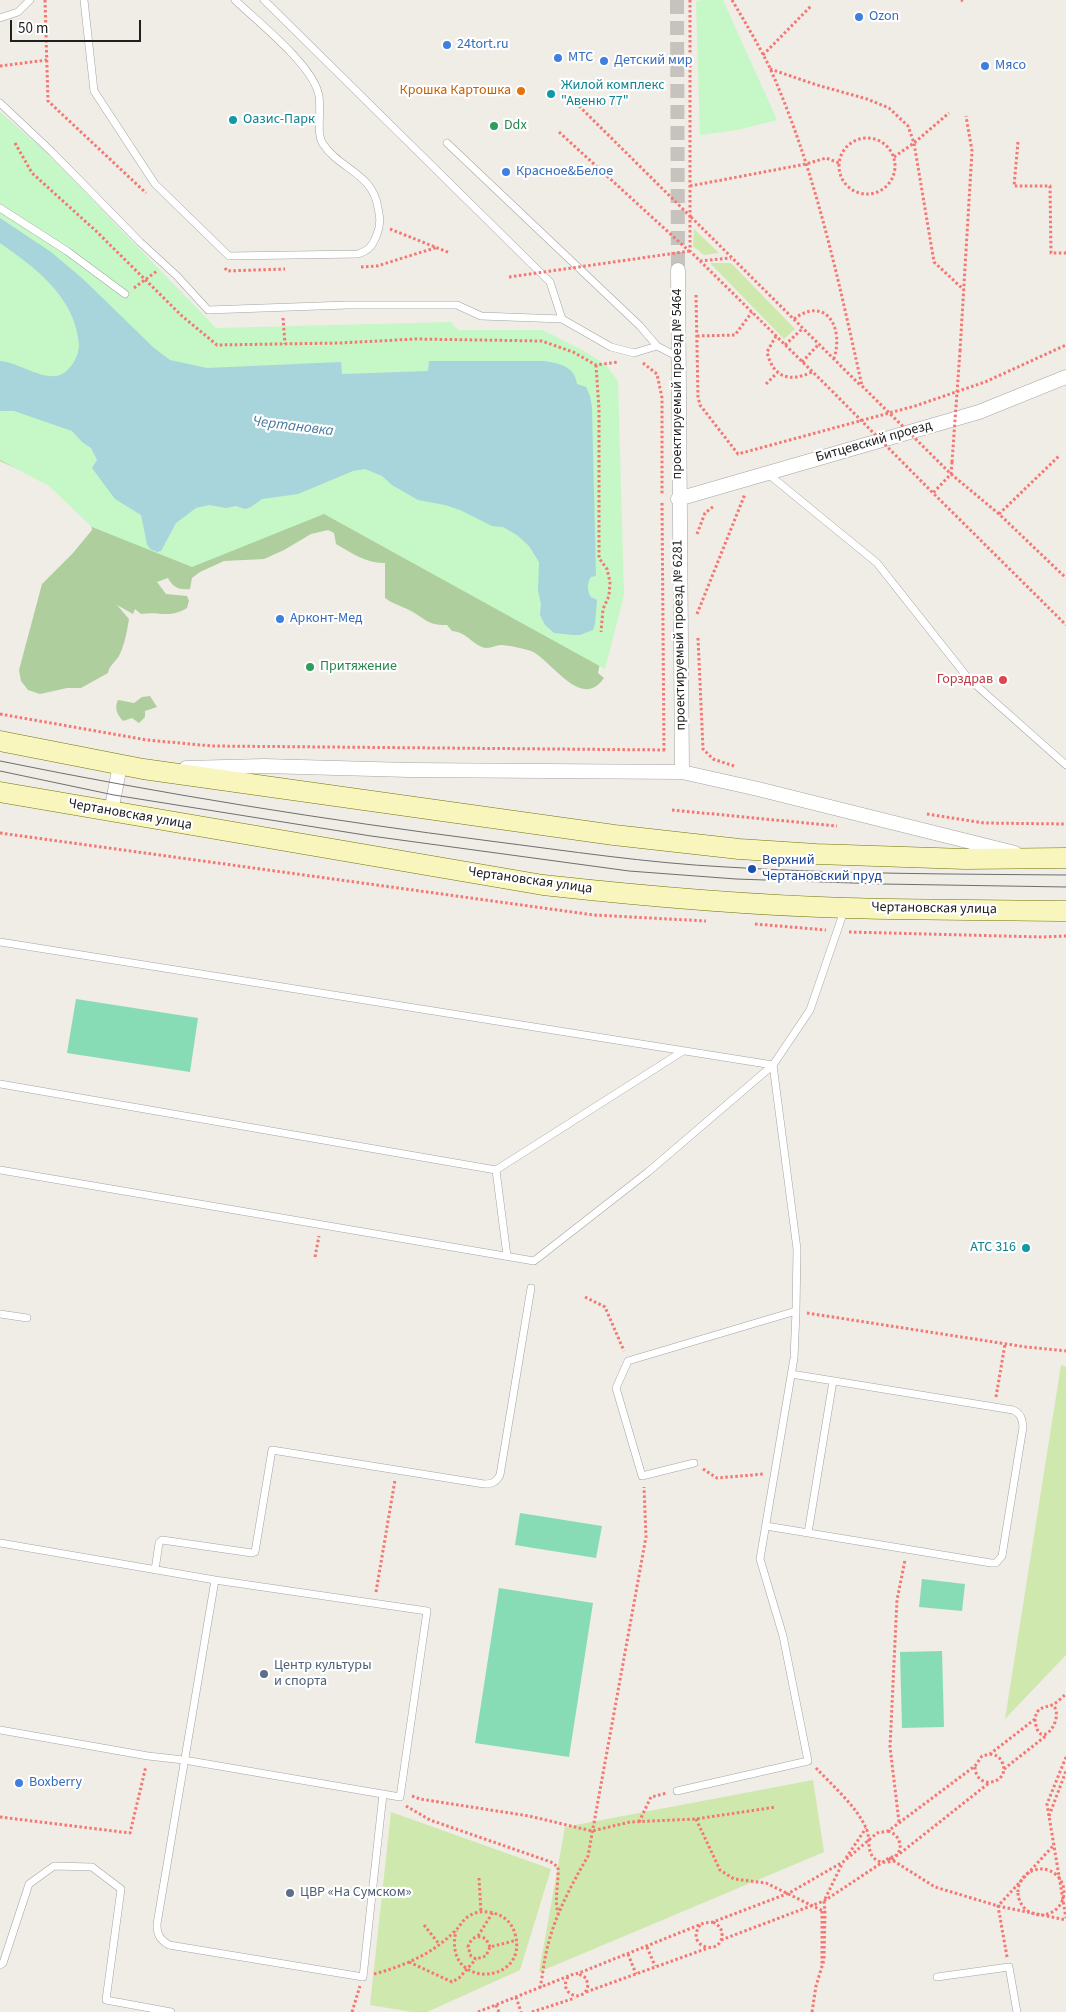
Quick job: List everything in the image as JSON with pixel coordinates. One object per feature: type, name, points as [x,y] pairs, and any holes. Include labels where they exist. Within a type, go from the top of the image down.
[{"type":"main road","points":[[0,741],[143,769],[614,835],[739,849],[816,854],[965,859],[1066,858]]},
{"type":"main road","name":"Чертановская улица","points":[[0,792],[543,885],[646,896],[845,908],[1066,911]]},
{"type":"street","name":"проектируемый проезд № 5464","points":[[678,270],[678,499]]},
{"type":"street","name":"Битцевский проезд","points":[[678,499],[979,412],[1066,377]]},
{"type":"street","name":"проектируемый проезд № 6281","points":[[678,499],[682,772]]},
{"type":"street","points":[[111,812],[120,765]]},
{"type":"street","points":[[143,769],[264,766],[409,770],[682,772],[777,793],[1035,858]]},
{"type":"lane","points":[[0,18],[18,12],[30,0]]},
{"type":"lane","points":[[84,0],[94,91],[155,184],[229,256],[358,254],[368,251],[381,225],[377,196],[363,177],[336,159],[322,143],[319,116],[321,104],[318,90],[308,70],[236,0]]},
{"type":"lane","points":[[264,0],[550,282],[562,319]]},
{"type":"lane","points":[[0,103],[52,152],[140,242],[177,276],[208,310],[347,305],[457,305],[481,316],[562,319],[611,347],[637,355],[657,346]]},
{"type":"lane","points":[[447,143],[640,326],[657,346],[678,356]]},
{"type":"lane","points":[[0,208],[67,251],[125,294]]},
{"type":"lane","points":[[767,473],[877,563],[968,678],[1066,765]]},
{"type":"lane","points":[[0,1170],[534,1261],[648,1172],[773,1065],[810,1010],[845,908]]},
{"type":"lane","points":[[0,942],[773,1065]]},
{"type":"lane","points":[[0,1084],[496,1170],[683,1051]]},
{"type":"lane","points":[[677,1791],[808,1761],[783,1636],[760,1559],[791,1374],[798,1249],[773,1065]]},
{"type":"lane","points":[[496,1170],[507,1256]]},
{"type":"lane","points":[[155,1570],[159,1543],[162,1540],[252,1554],[255,1552],[272,1450],[484,1484],[492,1484],[496,1481],[500,1475],[530,1288]]},
{"type":"lane","points":[[694,1463],[642,1476],[616,1388],[628,1361],[796,1311]]},
{"type":"lane","points":[[0,1314],[27,1318]]},
{"type":"lane","points":[[766,1526],[991,1563],[999,1561],[1002,1556],[1022,1419],[1018,1413],[1013,1410],[791,1374]]},
{"type":"lane","points":[[808,1533],[833,1381]]},
{"type":"lane","points":[[0,1543],[216,1580],[427,1611],[400,1793],[383,1794],[0,1730]]},
{"type":"lane","points":[[216,1580],[157,1924],[157,1933],[162,1940],[169,1945],[363,1977],[383,1794]]},
{"type":"lane","points":[[0,1965],[29,1884],[54,1866],[92,1867],[121,1889],[106,2000],[171,2012]]},
{"type":"lane","points":[[937,1977],[1009,1968],[1017,2012]]},
{"type":"path","points":[[690,0],[690,251]]},
{"type":"path","points":[[732,0],[770,69],[806,164],[835,265],[862,386]]},
{"type":"path","points":[[763,55],[812,5]]},
{"type":"path","points":[[0,66],[47,60]]},
{"type":"path","points":[[770,69],[867,99],[889,108],[908,126],[914,143],[934,262],[964,290]]},
{"type":"path","points":[[579,106],[951,474],[999,514],[1066,578]]},
{"type":"path","points":[[894,157],[914,143],[949,113]]},
{"type":"path","points":[[933,493],[951,474],[972,151],[966,116]]},
{"type":"path","points":[[559,132],[690,251],[1066,625]]},
{"type":"path","points":[[864,138],[880,140],[888,147],[894,157],[895,168],[892,178],[886,187],[870,193],[854,191],[846,184],[840,174],[839,163],[842,153],[848,144],[864,138]]},
{"type":"path","points":[[1018,142],[1014,186],[1050,186],[1051,253],[1066,253]]},
{"type":"path","points":[[15,143],[32,173],[83,218],[182,316],[217,345],[416,339],[542,341],[573,352],[596,365],[637,355],[657,374],[662,398],[664,750]]},
{"type":"path","points":[[690,186],[806,164],[826,158],[839,163]]},
{"type":"path","points":[[381,225],[450,253]]},
{"type":"path","points":[[377,266],[438,247]]},
{"type":"path","points":[[509,277],[690,251]]},
{"type":"path","points":[[700,261],[732,258]]},
{"type":"path","points":[[125,294],[161,268]]},
{"type":"path","points":[[695,288],[700,405],[738,454],[915,406],[985,382],[1066,345]]},
{"type":"path","points":[[794,319],[802,312],[809,311],[831,317],[835,324],[838,347],[834,358]]},
{"type":"path","points":[[696,336],[734,335],[752,312]]},
{"type":"path","points":[[284,318],[285,344]]},
{"type":"path","points":[[785,345],[802,328]]},
{"type":"path","points":[[776,336],[767,352],[769,363],[777,373],[785,377],[792,377],[812,372]]},
{"type":"path","points":[[802,362],[819,344]]},
{"type":"path","points":[[596,365],[599,409],[599,558],[607,569],[610,582],[609,596],[603,610],[601,632]]},
{"type":"path","points":[[766,384],[777,373]]},
{"type":"path","points":[[999,514],[1059,456]]},
{"type":"path","points":[[737,496],[779,484]]},
{"type":"path","points":[[697,614],[746,494]]},
{"type":"path","points":[[696,536],[705,513],[719,501]]},
{"type":"path","points":[[697,598],[698,623]]},
{"type":"path","points":[[698,633],[703,749],[713,759],[738,767]]},
{"type":"path","points":[[0,714],[148,740],[212,746],[703,749]]},
{"type":"path","points":[[672,810],[838,826]]},
{"type":"path","points":[[926,813],[984,823],[1066,824]]},
{"type":"path","points":[[726,815],[736,816]]},
{"type":"path","points":[[315,1257],[321,1224]]},
{"type":"path","points":[[585,1297],[605,1307],[628,1361]]},
{"type":"path","points":[[796,1311],[1005,1344],[1066,1351]]},
{"type":"path","points":[[994,1408],[1005,1344]]},
{"type":"path","points":[[694,1463],[717,1478],[752,1475]]},
{"type":"path","points":[[374,1603],[396,1470]]},
{"type":"path","points":[[540,1988],[548,1945],[558,1914],[570,1887],[588,1856],[646,1537],[646,1497],[642,1476]]},
{"type":"path","points":[[899,1823],[890,1747],[897,1600],[908,1550]]},
{"type":"path","points":[[532,2012],[578,1997],[586,1992],[655,1966],[716,1946],[722,1940],[824,1901],[883,1862],[898,1855],[989,1782],[997,1780],[1004,1770],[1050,1735],[1037,1728],[1035,1719],[1038,1710],[1052,1705],[1066,1694]]},
{"type":"path","points":[[1052,1705],[1060,1709]]},
{"type":"path","points":[[478,2012],[700,1925],[713,1922],[788,1893],[843,1862],[877,1833],[888,1831],[975,1766],[982,1756],[990,1754],[1035,1719]]},
{"type":"path","points":[[990,1754],[999,1757],[1004,1770]]},
{"type":"path","points":[[0,1817],[130,1833],[148,1756]]},
{"type":"path","points":[[891,1859],[935,1887],[998,1906],[1066,1919],[1047,1804],[1066,1756]]},
{"type":"path","points":[[808,1761],[841,1793],[866,1828],[870,1840],[871,1854],[874,1858],[883,1862]]},
{"type":"path","points":[[975,1766],[977,1776],[989,1782]]},
{"type":"path","points":[[1048,1816],[1066,1771]]},
{"type":"path","points":[[639,1822],[651,1797],[677,1791]]},
{"type":"path","points":[[400,1793],[420,1799],[510,1813],[592,1831],[639,1822],[696,1819],[776,1807]]},
{"type":"path","points":[[400,1793],[407,1808],[430,1820],[552,1862],[558,1867],[559,1881],[556,1904],[558,1914]]},
{"type":"path","points":[[696,1819],[720,1870],[734,1879],[766,1883],[823,1911]]},
{"type":"path","points":[[812,2012],[816,1986],[824,1960],[824,1901],[843,1862],[866,1828]]},
{"type":"path","points":[[888,1831],[893,1833],[899,1840],[900,1850],[898,1855]]},
{"type":"path","points":[[998,1906],[1053,1845]]},
{"type":"path","points":[[1061,1882],[1057,1876],[1043,1870],[1028,1874],[1022,1879],[1018,1892],[1023,1906],[1028,1911],[1041,1915],[1055,1910],[1063,1897]]},
{"type":"path","points":[[478,1878],[481,1912]]},
{"type":"path","points":[[998,1906],[1009,1968]]},
{"type":"path","points":[[481,1912],[493,1912],[502,1916],[515,1931],[517,1940],[516,1952],[510,1963],[501,1971],[490,1975],[478,1974],[467,1970],[459,1962],[453,1942],[461,1922],[470,1915],[481,1912]]},
{"type":"path","points":[[476,1959],[472,1956],[468,1947],[473,1938],[478,1936],[493,1912]]},
{"type":"path","points":[[713,1922],[720,1927],[722,1940]]},
{"type":"path","points":[[424,1924],[439,1944]]},
{"type":"path","points":[[700,1925],[696,1932],[698,1941],[708,1948]]},
{"type":"path","points":[[352,2012],[363,1977],[397,1968],[428,1953],[456,1931]]},
{"type":"path","points":[[478,1936],[486,1939],[490,1946]]},
{"type":"path","points":[[490,1946],[517,1940]]},
{"type":"path","points":[[409,1962],[452,1982],[467,1970],[476,1959],[486,1956],[490,1946]]},
{"type":"path","points":[[647,1947],[655,1966]]},
{"type":"path","points":[[628,1954],[636,1974]]},
{"type":"path","points":[[579,1974],[583,1975],[588,1981],[586,1992]]},
{"type":"path","points":[[568,1977],[565,1984],[567,1992],[578,1997]]},
{"type":"path","points":[[516,1997],[521,2012]]},
{"type":"path","points":[[496,2005],[499,2012]]},
{"type":"green space","points":[[723,0],[777,120],[737,130],[700,135],[696,1]]},
{"type":"green space","points":[[0,112],[45,151],[216,328],[451,322],[458,330],[543,330],[584,351],[606,365],[618,381],[624,595],[605,669],[324,514],[192,567],[92,527],[49,486],[0,460]]},
{"type":"green space","points":[[694,229],[719,253],[704,255],[693,246]]},
{"type":"green space","points":[[710,263],[731,263],[795,329],[784,339]]},
{"type":"green space","points":[[0,411],[298,494],[600,663],[598,673],[604,678],[595,687],[586,689],[576,686],[531,651],[504,645],[482,647],[461,633],[452,631],[447,625],[429,622],[391,602],[385,598],[385,563],[372,562],[348,551],[336,544],[334,533],[328,530],[311,534],[264,559],[224,561],[200,572],[192,578],[190,589],[177,588],[168,578],[157,582],[166,594],[187,596],[189,601],[187,608],[170,614],[141,614],[135,609],[133,614],[117,605],[129,619],[126,638],[121,651],[108,673],[81,688],[67,688],[40,694],[28,690],[21,681],[19,670],[42,584],[73,553],[92,530],[90,519],[61,489],[0,461]]},
{"type":"green space","points":[[150,696],[157,707],[145,711],[145,717],[139,723],[132,718],[123,721],[119,716],[116,706],[118,700],[134,703],[142,697]]},
{"type":"green space","points":[[76,999],[198,1018],[190,1072],[67,1053]]},
{"type":"green space","points":[[1061,1365],[1066,1367],[1066,1655],[1005,1719]]},
{"type":"green space","points":[[520,1513],[602,1526],[596,1558],[515,1545]]},
{"type":"green space","points":[[922,1579],[965,1584],[962,1611],[919,1607]]},
{"type":"green space","points":[[499,1588],[593,1603],[569,1757],[475,1743]]},
{"type":"green space","points":[[942,1651],[944,1727],[902,1728],[900,1652]]},
{"type":"green space","points":[[813,1780],[824,1852],[539,1972],[565,1827]]},
{"type":"green space","points":[[391,1812],[551,1869],[520,1970],[427,2012],[412,2012],[370,2005]]},
{"type":"water","name":"Чертановка","points":[[0,218],[51,252],[83,279],[154,348],[170,360],[207,368],[341,362],[342,374],[428,371],[429,361],[543,361],[565,366],[573,373],[577,384],[586,387],[592,407],[596,576],[591,577],[588,587],[591,597],[597,600],[593,630],[580,635],[573,635],[554,633],[545,625],[540,615],[541,604],[538,591],[539,562],[529,546],[517,535],[503,527],[492,526],[460,510],[418,500],[392,485],[382,476],[365,469],[353,471],[298,494],[262,499],[245,509],[236,506],[226,508],[209,505],[196,508],[176,523],[161,551],[157,552],[150,549],[147,544],[141,515],[115,499],[92,468],[97,460],[91,448],[82,442],[72,431],[14,411],[0,411],[0,361],[40,374],[55,376],[66,372],[72,365],[79,345],[76,328],[70,313],[52,286],[27,263],[0,243]]},
{"type":"tunnel","points":[[677,0],[678,270]]},
{"type":"tram line","points":[[0,761],[183,795],[306,815],[637,860],[811,871],[1066,875]]},
{"type":"tram line","points":[[0,771],[114,795],[371,836],[629,871],[736,879],[1066,887]]},
{"type":"place","name":"Ozon","points":[[859,17]]},
{"type":"place","name":"24tort.ru","points":[[447,45]]},
{"type":"place","name":"МТС","points":[[558,58]]},
{"type":"place","name":"Детский мир","points":[[604,61]]},
{"type":"place","name":"Мясо","points":[[985,66]]},
{"type":"place","name":"Крошка Картошка","points":[[521,91]]},
{"type":"place","name":"Жилой комплекс \"Авеню 77\"","points":[[551,94]]},
{"type":"place","name":"Оазис-Парк","points":[[233,120]]},
{"type":"place","name":"Ddx","points":[[494,126]]},
{"type":"place","name":"Красное&Белое","points":[[506,172]]},
{"type":"place","name":"Арконт-Мед","points":[[280,619]]},
{"type":"place","name":"Притяжение","points":[[310,667]]},
{"type":"place","name":"Горздрав","points":[[1003,680]]},
{"type":"place","name":"Верхний Чертановский пруд","points":[[752,869]]},
{"type":"place","name":"АТС 316","points":[[1026,1248]]},
{"type":"place","name":"Центр культуры и спорта","points":[[264,1674]]},
{"type":"place","name":"Boxberry","points":[[19,1783]]},
{"type":"place","name":"ЦВР «На Сумском»","points":[[290,1893]]}]
